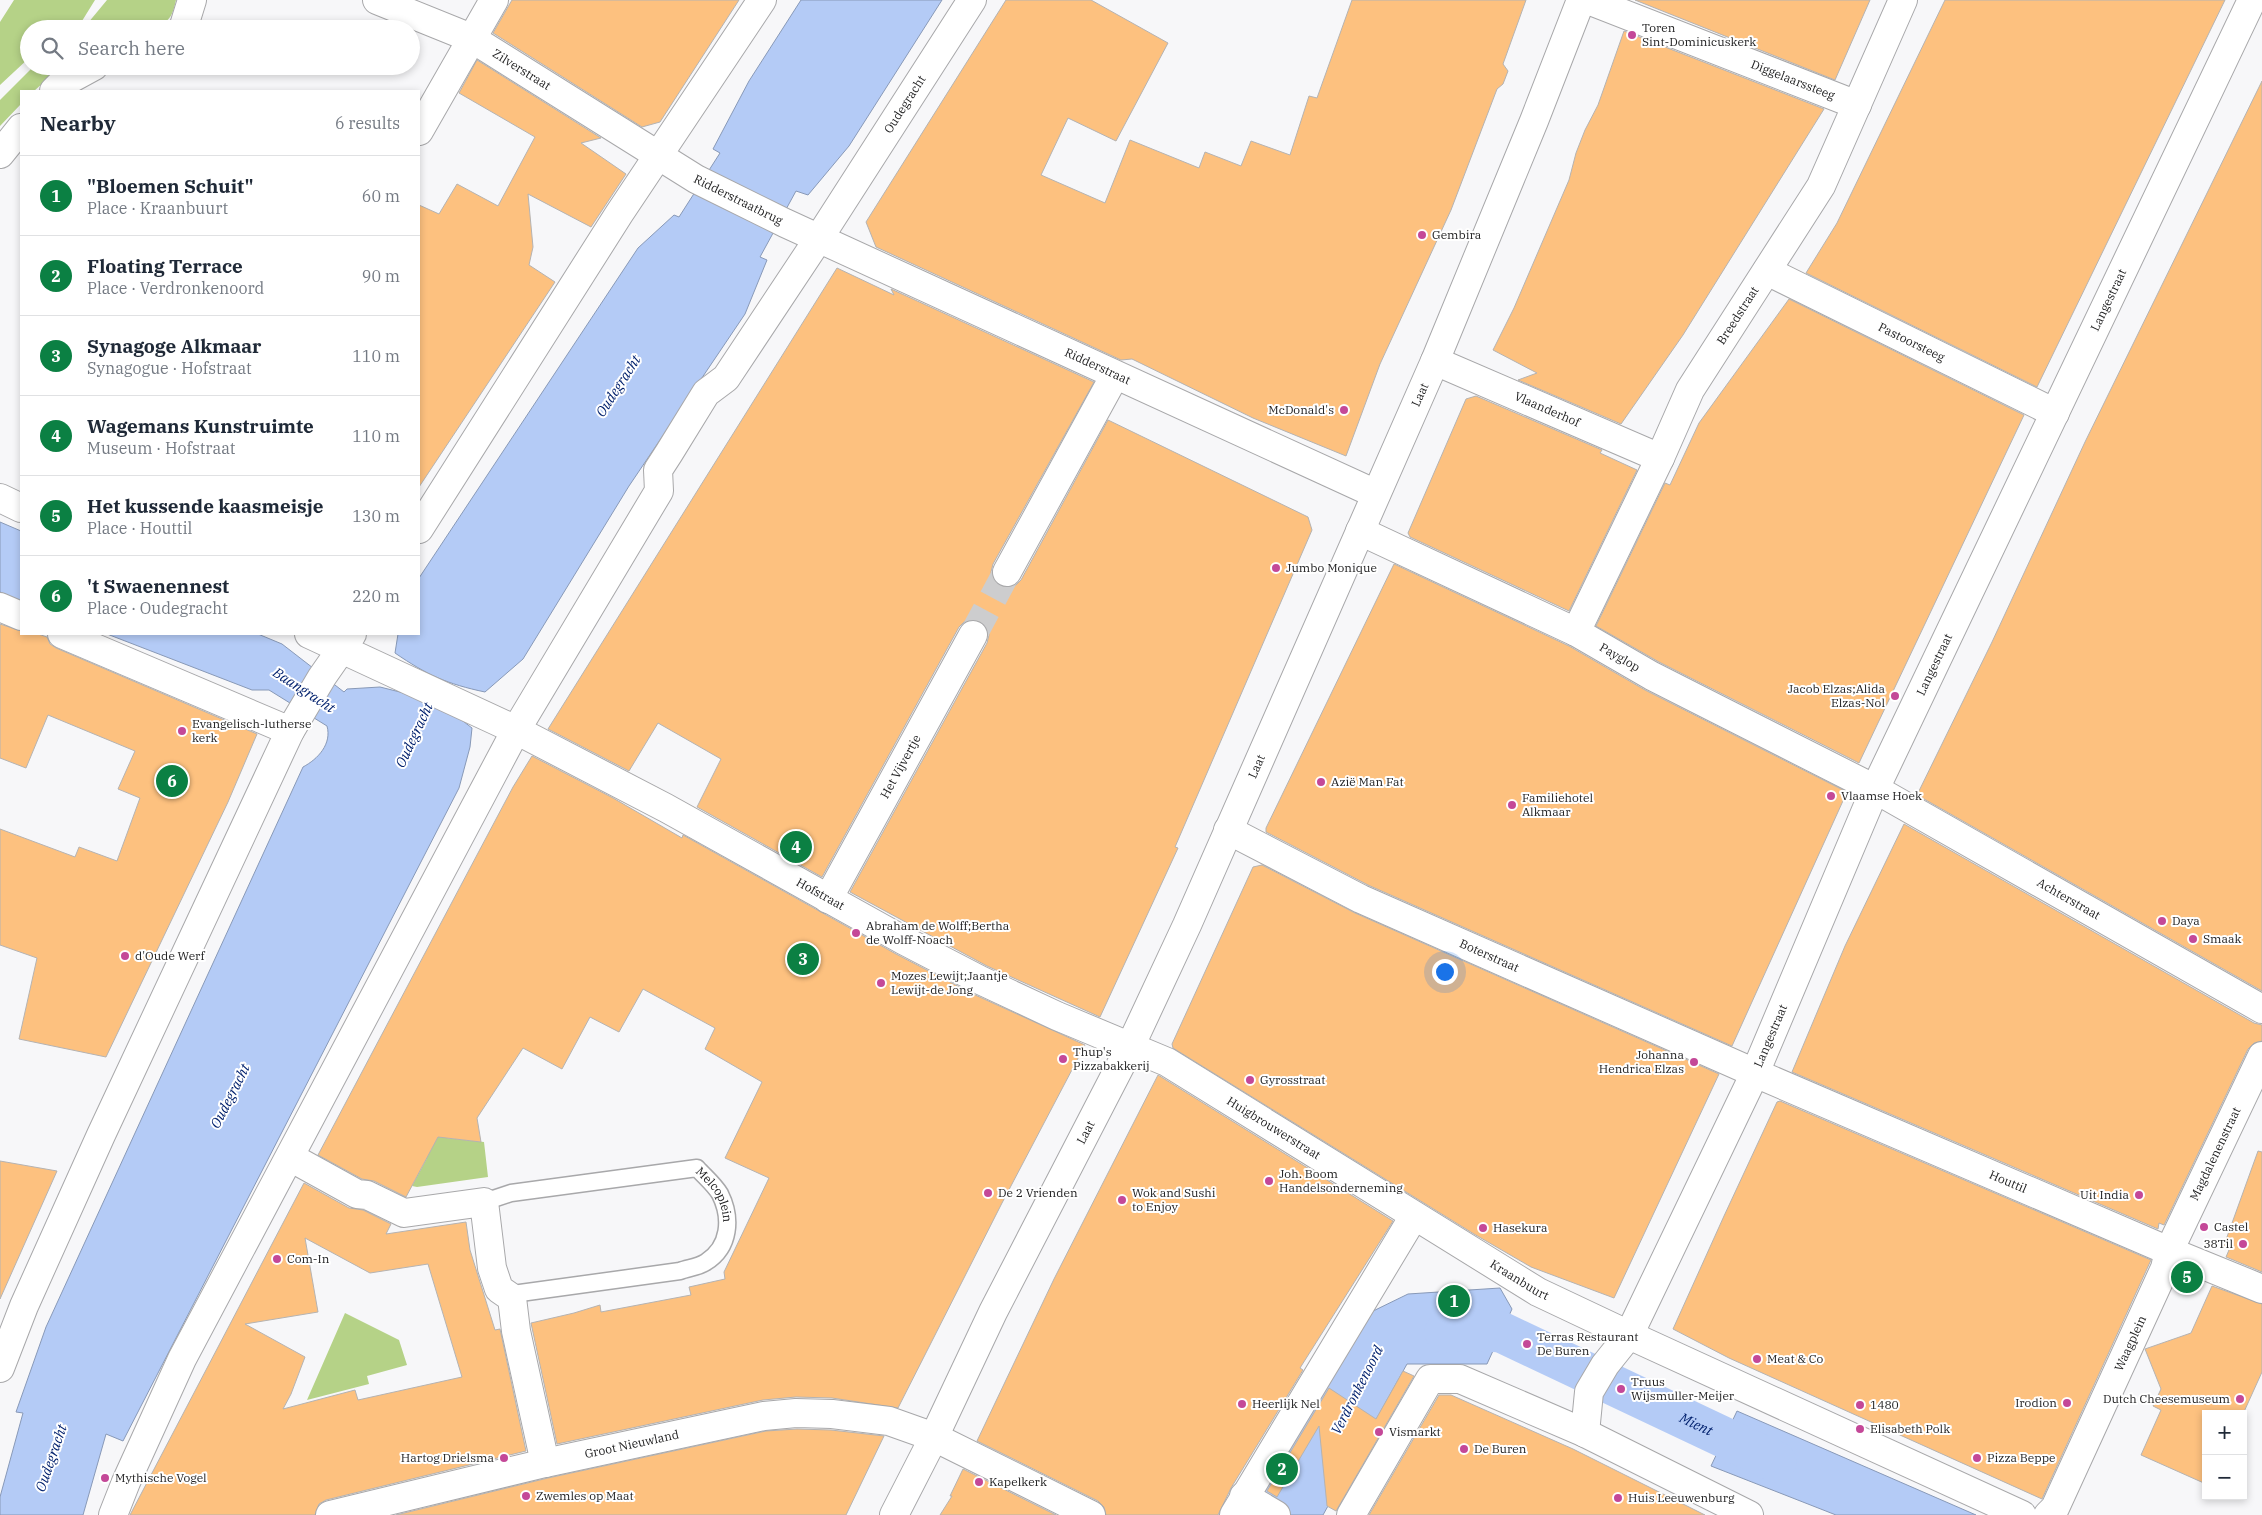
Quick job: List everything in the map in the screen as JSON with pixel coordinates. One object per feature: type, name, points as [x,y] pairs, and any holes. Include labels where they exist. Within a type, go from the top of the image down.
[{"type":"street","points":[[186,20],[192,0]]},
{"type":"street","name":"Zilverstraat","points":[[378,0],[471,38],[659,156]]},
{"type":"street","points":[[420,130],[494,0]]},
{"type":"street","points":[[420,527],[619,214],[762,0]]},
{"type":"street","name":"Oudegracht","points":[[113,1515],[182,1359],[516,730],[659,490],[658,470],[706,393],[726,378],[819,238],[972,0]]},
{"type":"street","name":"Laat","points":[[894,1515],[934,1437],[996,1306],[1134,1038],[1187,925],[1436,361],[1581,0]]},
{"type":"street","name":"Diggelaarssteeg","points":[[1588,0],[1857,105]]},
{"type":"street","name":"Breedstraat","points":[[1576,632],[1660,458],[1690,390],[1821,186],[1903,0]]},
{"type":"street","name":"Langestraat","points":[[1585,1433],[1589,1392],[1605,1365],[1629,1335],[1755,1072],[1875,788],[2255,2]]},
{"type":"street","points":[[55,90],[61,84],[78,75]]},
{"type":"street","points":[[0,154],[20,129]]},
{"type":"street","name":"Ridderstraatbrug","points":[[659,156],[696,179],[819,238]]},
{"type":"street","name":"Ridderstraat","points":[[819,238],[1376,494]]},
{"type":"street","name":"Pastoorsteeg","points":[[1767,271],[2055,413]]},
{"type":"street","name":"Vlaanderhof","points":[[1436,361],[1660,458]]},
{"type":"street","points":[[1007,572],[1115,375]]},
{"type":"street","points":[[0,498],[20,508]]},
{"type":"street","name":"Payglop","points":[[1360,532],[1576,632],[1652,676],[1875,788]]},
{"type":"street","points":[[0,607],[20,616]]},
{"type":"street","points":[[64,635],[290,731]]},
{"type":"street","points":[[0,1368],[24,1306],[100,1135],[290,731],[322,677],[347,641],[314,635]]},
{"type":"street","name":"Het Vijvertje","points":[[828,899],[973,635]]},
{"type":"street","name":"Hofstraat","points":[[347,641],[391,671],[516,730],[666,808],[828,899],[980,980],[1134,1038]]},
{"type":"street","name":"Achterstraat","points":[[1875,788],[2262,1009]]},
{"type":"street","name":"Boterstraat","points":[[1228,830],[1361,899],[1755,1072]]},
{"type":"street","name":"Huigbrouwerstraat","points":[[1134,1038],[1167,1062],[1414,1216]]},
{"type":"street","name":"Magdalenenstraat","points":[[2169,1251],[2262,1056]]},
{"type":"street","name":"Houttil","points":[[1755,1072],[2169,1251],[2262,1289]]},
{"type":"street","name":"Melcoplein","points":[[290,1157],[357,1194],[367,1195],[404,1213],[484,1202]]},
{"type":"street","points":[[484,1202],[492,1268],[499,1289],[512,1298],[516,1331],[545,1463]]},
{"type":"street","points":[[1276,1515],[1239,1506],[1414,1216]]},
{"type":"street","name":"Kraanbuurt","points":[[1414,1216],[1538,1292],[1629,1335]]},
{"type":"street","name":"Waagplein","points":[[2048,1515],[2055,1508],[2165,1268],[2169,1251]]},
{"type":"street","points":[[1629,1335],[2022,1515]]},
{"type":"street","points":[[1351,1515],[1430,1379],[1460,1379],[1585,1433],[1749,1515]]},
{"type":"street","name":"Groot Nieuwland","points":[[330,1515],[545,1463],[764,1416],[796,1413],[832,1414],[888,1421],[934,1437],[1091,1515]]},
{"type":"lane","name":"Melcoplein","points":[[484,1202],[511,1193],[697,1168],[719,1192],[728,1213],[728,1231],[720,1251],[705,1263],[680,1271],[520,1293],[512,1298]]},
{"type":"green space","points":[[14,0],[95,0],[83,20],[20,20],[20,66],[0,85],[0,22]]},
{"type":"green space","points":[[107,0],[176,0],[168,20],[90,20]]},
{"type":"green space","points":[[25,75],[52,75],[35,90],[20,90],[20,105],[0,126],[0,100]]},
{"type":"green space","points":[[420,1085],[447,1138],[484,1142],[488,1177],[417,1187],[412,1186],[427,1158]]},
{"type":"green space","points":[[345,1313],[399,1340],[407,1365],[367,1376],[369,1384],[307,1400]]},
{"type":"water","points":[[801,0],[942,0],[849,146],[808,195],[796,191],[760,257],[767,260],[745,314],[629,486],[523,659],[485,692],[448,682],[417,667],[395,653],[398,635],[420,635],[420,576],[638,248],[674,215],[679,217],[720,153],[713,149],[749,81]]},
{"type":"water","points":[[0,522],[20,531],[20,601],[0,592]]},
{"type":"water","name":"Baangracht","points":[[110,635],[260,635],[282,644],[344,692],[347,689],[380,687],[416,696],[446,708],[472,728],[470,747],[459,788],[123,1441],[106,1434],[83,1515],[0,1515],[0,1497],[23,1413],[16,1412],[46,1327],[303,767],[314,760],[326,745],[327,726],[269,690],[252,690]]},
{"type":"water","name":"Verdronkenoord","points":[[1500,1288],[1512,1309],[1487,1364],[1407,1364],[1323,1515],[1280,1515],[1249,1500],[1367,1314],[1408,1294]]},
{"type":"water","points":[[1737,1411],[1976,1515],[1836,1515],[1711,1466]]},
{"type":"building","points":[[512,0],[739,0],[660,122],[642,127],[493,33]]},
{"type":"building","points":[[1006,0],[1091,0],[1168,43],[1116,141],[1068,118],[1041,175],[1105,203],[1130,140],[1199,168],[1205,152],[1241,166],[1251,141],[1290,155],[1309,96],[1317,98],[1352,0],[1526,0],[1503,64],[1508,71],[1503,84],[1497,89],[1451,210],[1380,364],[1346,456],[1253,418],[1132,359],[1121,360],[876,247],[866,222]]},
{"type":"building","points":[[1635,0],[1870,0],[1835,80]]},
{"type":"building","points":[[1945,0],[2225,0],[2037,387],[1806,273],[1837,223]]},
{"type":"building","points":[[1624,31],[1824,109],[1683,335],[1621,424],[1518,380],[1537,373],[1493,350],[1514,308],[1569,180],[1576,153],[1598,105]]},
{"type":"building","points":[[477,60],[601,138],[581,143],[626,174],[591,227],[528,194],[533,247],[529,265],[555,282],[420,485],[420,205],[439,214],[457,184],[498,206],[535,137],[459,93]]},
{"type":"building","points":[[2262,81],[2262,991],[1917,795],[1992,642],[2085,442]]},
{"type":"building","points":[[837,268],[894,295],[891,289],[1094,382],[993,564],[991,572],[993,580],[1000,586],[1008,588],[1015,586],[1021,580],[1108,420],[1308,517],[1312,530],[1175,847],[1178,848],[1100,1017],[987,966],[850,892],[987,643],[989,635],[987,627],[980,621],[972,619],[965,621],[959,627],[822,877],[697,807],[721,759],[658,723],[629,771],[548,729]]},
{"type":"building","points":[[1789,299],[2024,415],[1859,763],[1659,662],[1596,626],[1665,483],[1670,485],[1699,423]]},
{"type":"building","points":[[1476,396],[1602,450],[1600,453],[1637,470],[1569,611],[1410,537],[1408,533],[1466,399]]},
{"type":"building","points":[[1394,564],[1569,646],[1645,690],[1847,792],[1732,1046],[1368,885],[1266,832],[1266,828]]},
{"type":"building","points":[[0,624],[20,631],[20,635],[41,635],[47,637],[50,644],[56,648],[257,734],[228,802],[106,1057],[19,1039],[37,958],[0,945],[0,829],[75,857],[79,847],[117,861],[140,798],[118,789],[135,751],[48,715],[26,768],[0,758]]},
{"type":"building","points":[[532,756],[613,798],[682,838],[683,835],[896,954],[973,994],[1085,1045],[898,1408],[832,1398],[796,1397],[763,1400],[557,1444],[531,1323],[600,1305],[601,1312],[691,1295],[689,1287],[725,1279],[724,1272],[769,1178],[725,1158],[762,1082],[705,1049],[715,1028],[643,989],[619,1032],[590,1017],[562,1069],[523,1048],[477,1118],[481,1142],[438,1137],[406,1197],[374,1181],[362,1179],[318,1155],[513,787]]},
{"type":"building","points":[[1904,824],[2254,1023],[2262,1025],[2262,1041],[2254,1043],[2248,1049],[2164,1225],[2159,1223],[2158,1229],[1792,1072],[1845,946]]},
{"type":"building","points":[[1262,865],[1355,913],[1719,1074],[1614,1298],[1531,1267],[1474,1234],[1173,1048],[1172,1044],[1253,867]]},
{"type":"building","points":[[1158,1075],[1393,1221],[1300,1368],[1303,1370],[1231,1488],[1218,1515],[1106,1515],[1104,1507],[1098,1501],[977,1441],[1054,1279]]},
{"type":"building","points":[[1780,1101],[2151,1260],[2042,1499],[1729,1358],[1673,1329],[1777,1102]]},
{"type":"building","points":[[2258,1151],[2262,1152],[2262,1272],[2226,1257],[2229,1250],[2223,1248]]},
{"type":"building","points":[[0,1161],[57,1171],[0,1299]]},
{"type":"building","points":[[304,1183],[349,1208],[363,1210],[391,1224],[386,1234],[466,1222],[470,1250],[495,1330],[500,1329],[526,1451],[326,1500],[319,1504],[315,1515],[130,1515]],"holes":[[[305,1238],[370,1273],[428,1264],[462,1377],[358,1400],[355,1390],[283,1409],[291,1394],[305,1357],[245,1324],[318,1312]]]},
{"type":"building","points":[[2212,1286],[2262,1304],[2262,1372],[2245,1410],[2202,1410],[2202,1482],[2141,1455],[2161,1410],[2153,1406],[2161,1389],[2145,1349],[2191,1333]]},
{"type":"building","points":[[1403,1371],[1414,1376],[1336,1511],[1327,1506],[1319,1426],[1277,1497],[1267,1491],[1329,1388],[1376,1419]]},
{"type":"building","points":[[1439,1395],[1451,1395],[1573,1449],[1705,1515],[1369,1515]]},
{"type":"building","points":[[797,1429],[831,1430],[884,1436],[846,1515],[396,1515],[548,1478],[766,1431]]},
{"type":"building","name":"Kapelkerk","points":[[963,1469],[1056,1515],[940,1515],[952,1496],[950,1496]]},
{"type":"waterway","name":"Mient","points":[[1445,1332],[1474,1330],[1501,1332],[1776,1462]]},
{"type":"tunnel","points":[[973,635],[1007,572]]},
{"type":"place","name":"Toren Sint-Dominicuskerk","points":[[1632,35]]},
{"type":"place","name":"Gembira","points":[[1422,235]]},
{"type":"place","name":"McDonald's","points":[[1344,410]]},
{"type":"place","name":"Jumbo Monique","points":[[1276,568]]},
{"type":"place","name":"Jacob Elzas;Alida Elzas-Nol","points":[[1895,696]]},
{"type":"place","name":"Evangelisch-lutherse kerk","points":[[182,731]]},
{"type":"place","name":"'t Swaenennest","points":[[172,781]]},
{"type":"place","name":"Azië Man Fat","points":[[1321,782]]},
{"type":"place","name":"Vlaamse Hoek","points":[[1831,796]]},
{"type":"place","name":"Familiehotel Alkmaar","points":[[1512,805]]},
{"type":"place","name":"Wagemans Kunstruimte","points":[[796,847]]},
{"type":"place","name":"Daya","points":[[2162,921]]},
{"type":"place","name":"Abraham de Wolff;Bertha de Wolff-Noach","points":[[856,933]]},
{"type":"place","name":"Smaak","points":[[2193,939]]},
{"type":"place","name":"d'Oude Werf","points":[[125,956]]},
{"type":"place","name":"Synagoge Alkmaar","points":[[803,959]]},
{"type":"place","name":"Mozes Lewijt;Jaantje Lewijt-de Jong","points":[[881,983]]},
{"type":"place","name":"Thup's Pizzabakkerij","points":[[1063,1059]]},
{"type":"place","name":"Johanna Hendrica Elzas","points":[[1694,1062]]},
{"type":"place","name":"Gyrosstraat","points":[[1250,1080]]},
{"type":"place","name":"Joh. Boom Handelsonderneming","points":[[1269,1181]]},
{"type":"place","name":"De 2 Vrienden","points":[[988,1193]]},
{"type":"place","name":"Uit India","points":[[2139,1195]]},
{"type":"place","name":"Wok and Sushi to Enjoy","points":[[1122,1200]]},
{"type":"place","name":"Castel","points":[[2204,1227]]},
{"type":"place","name":"Hasekura","points":[[1483,1228]]},
{"type":"place","name":"38Til","points":[[2243,1244]]},
{"type":"place","name":"Com-In","points":[[277,1259]]},
{"type":"place","name":"Het kussende kaasmeisje","points":[[2187,1277]]},
{"type":"place","name":"\"Bloemen Schuit\"","points":[[1454,1301]]},
{"type":"place","name":"Terras Restaurant De Buren","points":[[1527,1344]]},
{"type":"place","name":"Meat & Co","points":[[1757,1359]]},
{"type":"place","name":"Truus Wijsmuller-Meijer","points":[[1621,1389]]},
{"type":"place","name":"Dutch Cheesemuseum","points":[[2240,1399]]},
{"type":"place","name":"Irodion","points":[[2067,1403]]},
{"type":"place","name":"Heerlijk Nel","points":[[1242,1404]]},
{"type":"place","name":"1480","points":[[1860,1405]]},
{"type":"place","name":"Elisabeth Polk","points":[[1860,1429]]},
{"type":"place","name":"Vismarkt","points":[[1379,1432]]},
{"type":"place","name":"De Buren","points":[[1464,1449]]},
{"type":"place","name":"Hartog Drielsma","points":[[504,1458]]},
{"type":"place","name":"Pizza Beppe","points":[[1977,1458]]},
{"type":"place","name":"Floating Terrace","points":[[1282,1469]]},
{"type":"place","name":"Mythische Vogel","points":[[105,1478]]},
{"type":"place","name":"Kapelkerk","points":[[979,1482]]},
{"type":"place","name":"Zwemles op Maat","points":[[526,1496]]},
{"type":"place","name":"Huis Leeuwenburg","points":[[1618,1498]]}]
